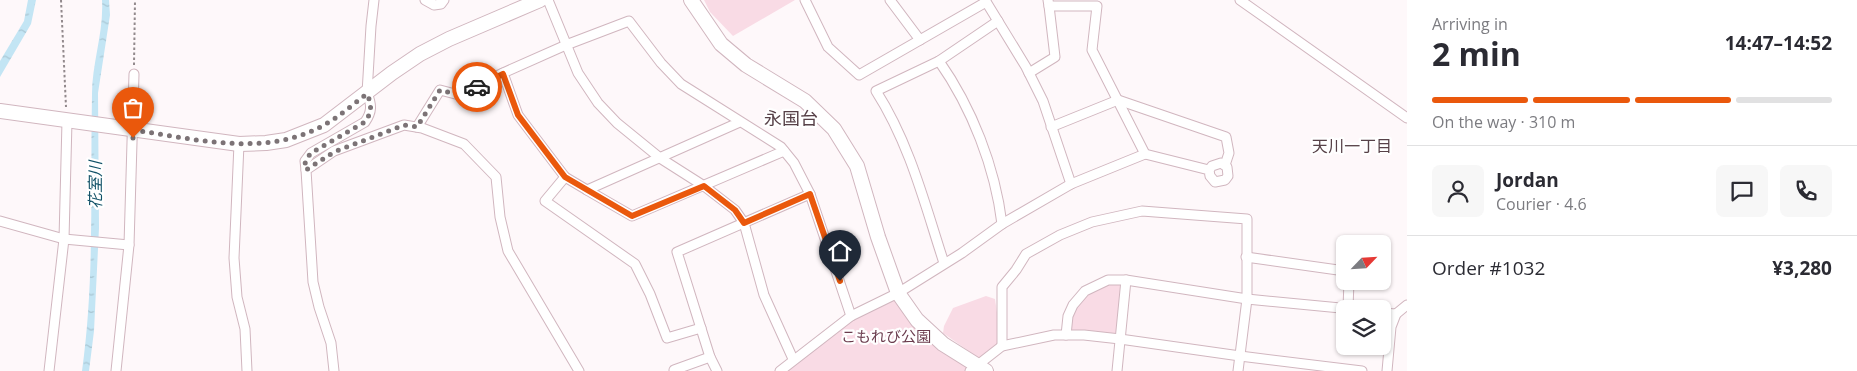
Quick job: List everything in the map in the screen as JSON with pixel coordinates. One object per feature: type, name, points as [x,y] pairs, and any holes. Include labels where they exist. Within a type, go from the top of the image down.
[{"type":"street","points":[[334,371],[331,343],[313,282],[305,161],[311,153],[365,122],[371,114],[371,102],[367,94],[374,0]]},
{"type":"street","points":[[425,0],[434,5],[441,4],[444,0]]},
{"type":"street","points":[[0,111],[238,144],[286,140],[324,125],[367,94],[392,72],[420,54],[463,32],[540,0]]},
{"type":"street","points":[[548,0],[578,73],[598,103],[617,123],[660,158],[704,186],[735,210],[744,223],[764,295],[793,359]]},
{"type":"street","points":[[691,0],[722,44],[746,65],[805,101],[834,129],[857,166],[878,238],[898,293],[917,320],[943,344],[977,369],[1002,346],[1054,335],[1066,335],[1120,339],[1362,371]]},
{"type":"street","points":[[805,0],[828,47],[859,75],[986,1],[1029,73],[1052,127],[1071,184]]},
{"type":"street","points":[[890,0],[920,40]]},
{"type":"street","points":[[1240,0],[1407,118]]},
{"type":"street","points":[[1029,73],[1054,57],[1048,3],[1097,6],[1092,50],[1145,154]]},
{"type":"street","points":[[417,127],[440,90],[459,95],[566,45],[629,21],[661,63],[681,84],[781,147],[794,163],[810,194],[852,316]]},
{"type":"street","points":[[944,263],[895,123],[876,92],[939,61],[998,21]]},
{"type":"street","points":[[939,61],[952,80],[980,141],[998,198],[1002,224]]},
{"type":"street","points":[[116,371],[126,244],[134,74]]},
{"type":"street","points":[[503,74],[518,115],[565,177],[632,216],[784,151]]},
{"type":"street","points":[[1052,127],[1118,100],[1226,137],[1229,153],[1225,165]]},
{"type":"street","points":[[49,371],[66,240],[70,121]]},
{"type":"street","points":[[587,190],[740,122]]},
{"type":"street","points":[[306,170],[334,152],[404,125],[417,127],[464,144],[496,177],[500,217],[508,251],[579,371]]},
{"type":"street","points":[[238,144],[234,258],[237,297],[245,329],[247,371]]},
{"type":"street","points":[[780,371],[793,359],[852,316],[898,293],[962,253],[1002,224],[1071,184],[1145,154],[1209,170]]},
{"type":"street","points":[[1218,163],[1225,165],[1228,169],[1228,176],[1226,180],[1220,182],[1213,181],[1209,170],[1218,163]]},
{"type":"street","points":[[565,177],[544,201],[634,264],[650,294],[667,338],[701,328]]},
{"type":"street","points":[[717,371],[710,357],[677,252],[810,194]]},
{"type":"street","points":[[1002,346],[1002,287],[1026,254],[1060,235],[1092,222],[1142,211],[1247,219],[1247,298],[1238,371]]},
{"type":"street","points":[[0,221],[66,240],[126,244]]},
{"type":"street","points":[[1246,257],[1336,270]]},
{"type":"street","points":[[1066,335],[1068,316],[1073,305],[1085,291],[1108,280],[1126,280],[1247,298],[1336,307]]},
{"type":"street","points":[[1117,371],[1126,280]]},
{"type":"street","points":[[1387,371],[1391,327],[1396,314],[1407,305]]},
{"type":"street","points":[[1391,314],[1396,314]]},
{"type":"street","points":[[674,371],[710,357]]},
{"type":"path","points":[[61,0],[70,121]]},
{"type":"path","points":[[134,74],[135,0]]},
{"type":"green space","points":[[704,0],[795,0],[733,36],[710,12]]},
{"type":"green space","points":[[1108,280],[1126,280],[1120,339],[1066,335],[1073,305]]},
{"type":"green space","name":"こもれび公園","points":[[898,293],[967,361],[970,371],[780,371],[851,316]]},
{"type":"green space","points":[[986,296],[995,299],[999,326],[999,344],[983,361],[943,333],[944,326],[953,308]]},
{"type":"water","points":[[28,0],[36,0],[31,24],[0,77],[0,61],[24,21]]},
{"type":"water","name":"花室川","points":[[102,0],[109,0],[110,15],[98,93],[99,228],[94,331],[89,371],[82,371],[89,302],[93,82],[101,24]]},
{"type":"way so far","points":[[133,138],[133,130],[238,144],[286,140],[324,125],[367,94],[371,102],[371,114],[365,122],[311,153],[305,161],[306,170],[334,152],[404,125],[417,127],[440,90],[459,95],[477,87]]},
{"type":"district","name":"永国台","points":[[791,119]]},
{"type":"district","name":"天川一丁目","points":[[1352,146]]},
{"type":"route","points":[[477,87],[503,74],[518,115],[565,177],[632,216],[704,186],[735,210],[744,223],[810,194],[840,281]]}]
